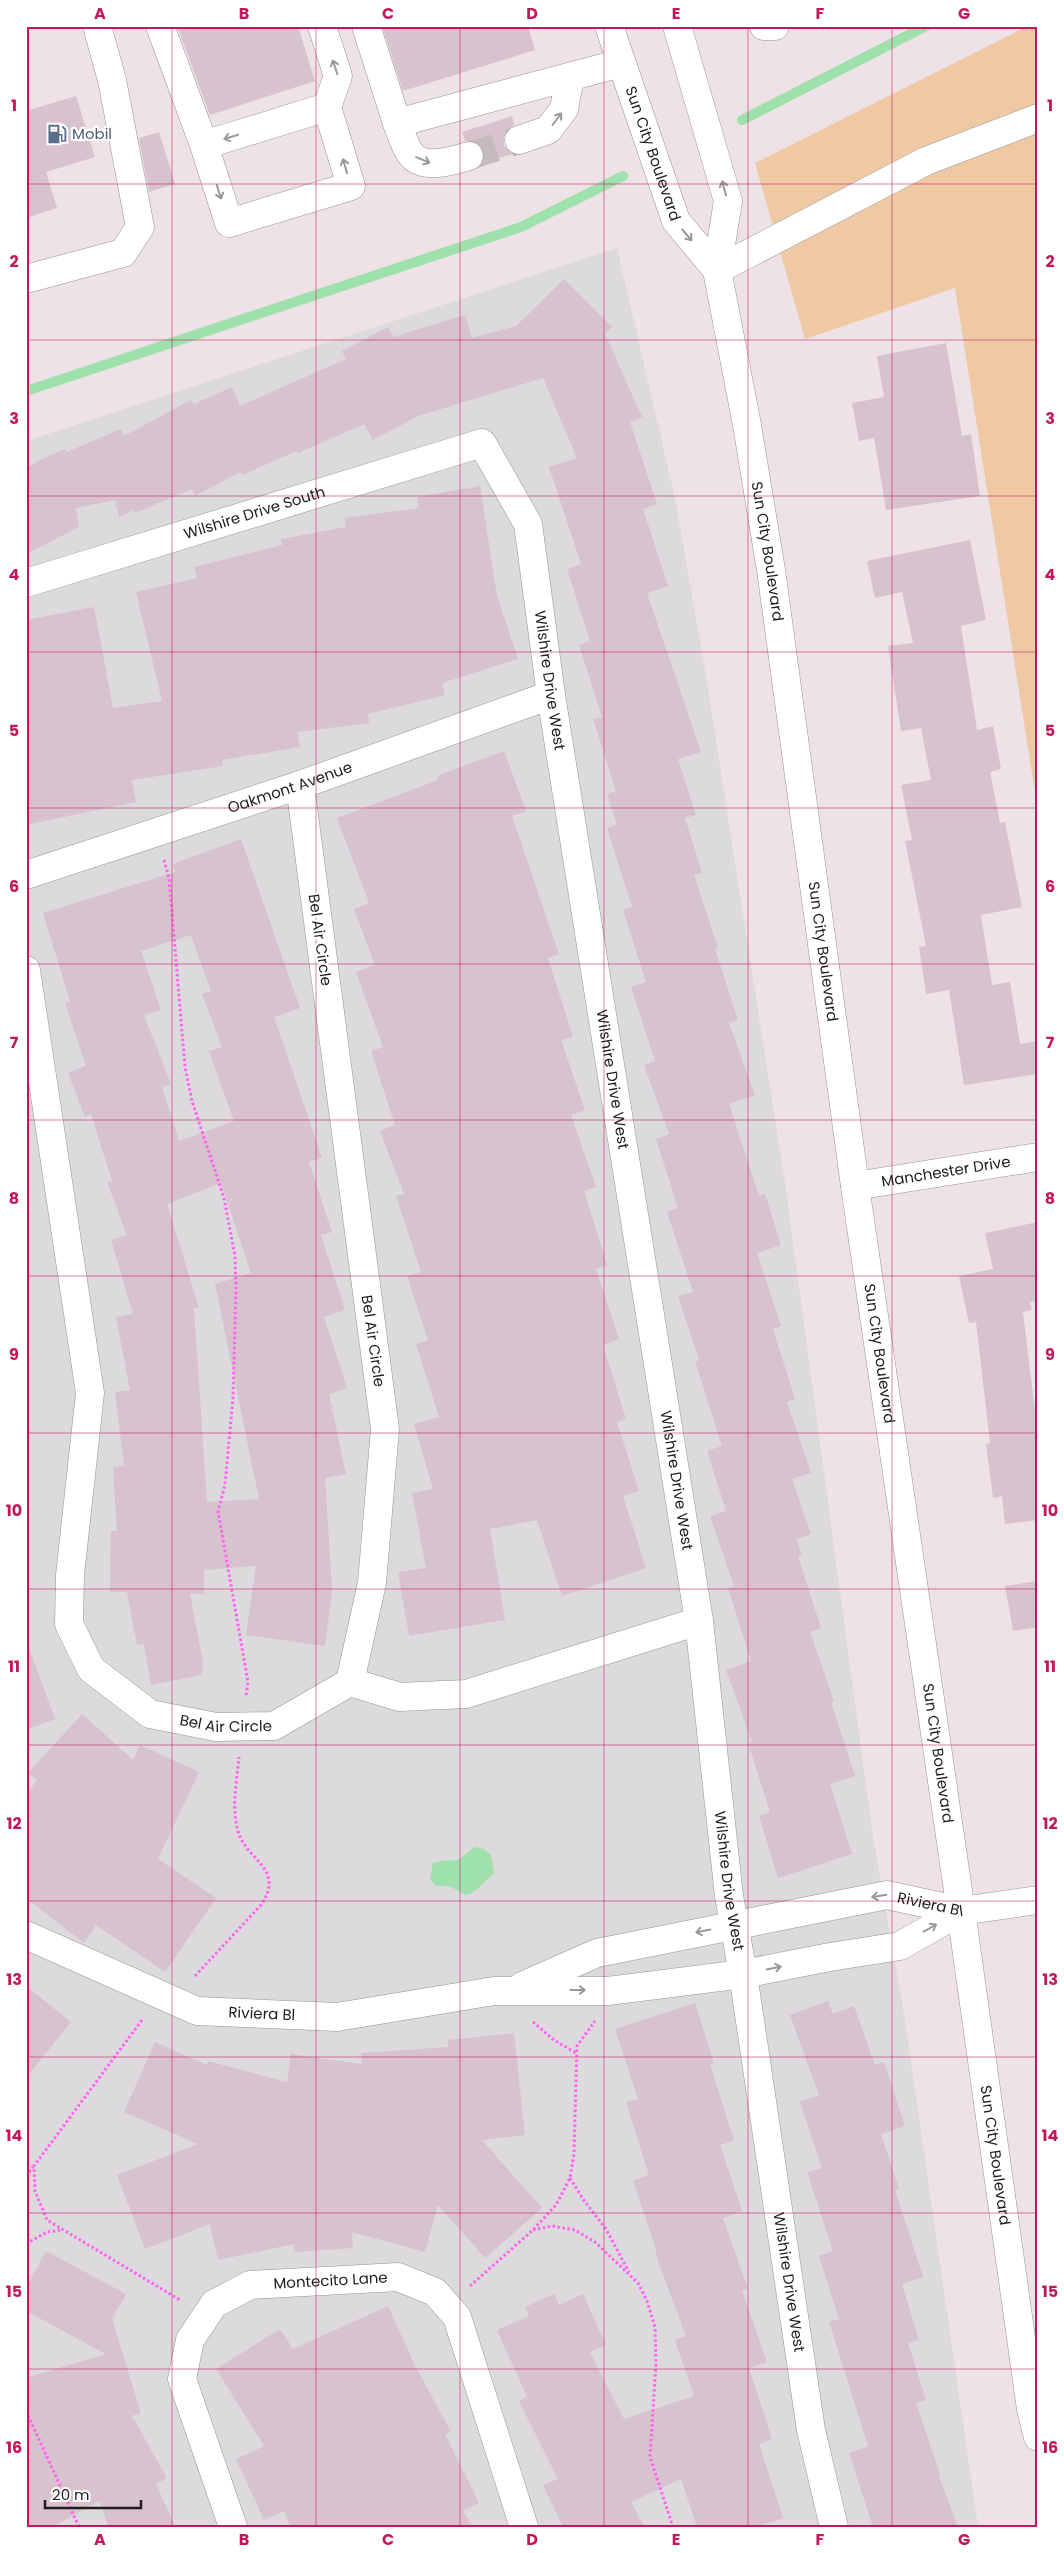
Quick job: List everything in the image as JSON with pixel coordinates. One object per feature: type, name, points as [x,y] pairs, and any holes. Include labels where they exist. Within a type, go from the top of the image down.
[{"type":"street","points":[[26,279],[123,253],[140,227],[112,80],[97,26]]},
{"type":"street","points":[[160,26],[204,145],[229,223],[351,186],[327,107],[338,76],[322,26]]},
{"type":"street","points":[[366,26],[397,124],[411,155],[428,164],[453,161],[469,156]]},
{"type":"street","name":"Sun City Boulevard","points":[[609,26],[676,221],[717,270]]},
{"type":"street","name":"Sun City Boulevard","points":[[677,26],[728,201],[717,270],[747,425],[771,570],[854,1186],[961,1911],[1031,2408],[1038,2437]]},
{"type":"street","points":[[764,26],[775,26]]},
{"type":"street","points":[[397,124],[621,63]]},
{"type":"street","points":[[519,140],[548,130],[564,109],[570,77]]},
{"type":"street","points":[[204,145],[327,107]]},
{"type":"street","points":[[717,270],[926,162],[1038,118]]},
{"type":"street","name":"Wilshire Drive South","points":[[26,583],[482,443]]},
{"type":"street","name":"Wilshire Drive West","points":[[482,443],[528,524],[551,695],[699,1622],[729,1896],[744,1974],[811,2430],[834,2527]]},
{"type":"street","name":"Oakmont Avenue","points":[[26,875],[300,784],[551,695]]},
{"type":"street","name":"Bel Air Circle","points":[[26,970],[90,1393],[70,1575],[69,1624],[91,1669],[150,1714],[216,1727],[274,1726],[350,1682],[372,1583],[385,1429],[300,784]]},
{"type":"street","name":"Manchester Drive","points":[[854,1186],[1038,1157]]},
{"type":"street","points":[[350,1682],[400,1697],[466,1694],[699,1622]]},
{"type":"street","name":"Riviera Bl","points":[[512,1990],[597,1953],[887,1894],[961,1911]]},
{"type":"street","points":[[961,1911],[1038,1900]]},
{"type":"street","name":"Riviera Bl","points":[[26,1935],[197,2011],[337,2017],[512,1990],[594,1991],[744,1974],[830,1956],[900,1946],[961,1911]]},
{"type":"street","name":"Montecito Lane","points":[[233,2527],[182,2379],[190,2340],[214,2304],[250,2286],[398,2277],[435,2292],[457,2317],[524,2527]]},
{"type":"path","points":[[26,2176],[139,2023],[186,1987],[261,1905],[270,1892],[269,1877],[261,1862],[248,1850],[238,1833],[234,1811],[248,1682],[218,1511],[225,1485],[233,1398],[235,1256],[224,1198],[194,1108],[185,1067],[169,878],[155,832]]},
{"type":"path","points":[[512,1990],[537,2027],[576,2053]]},
{"type":"path","points":[[447,2306],[533,2230],[556,2206],[570,2178],[574,2154],[576,2053],[578,2046],[595,2020],[594,1991]]},
{"type":"path","points":[[34,2166],[35,2191],[39,2205],[47,2220],[206,2316]]},
{"type":"path","points":[[570,2178],[606,2229],[630,2275]]},
{"type":"path","points":[[533,2230],[552,2226],[575,2230],[595,2242],[638,2283],[654,2327],[655,2398],[650,2428],[650,2457],[673,2527]]},
{"type":"path","points":[[26,2244],[47,2232],[62,2230]]},
{"type":"path","points":[[26,2411],[80,2527]]},
{"type":"shaded area","points":[[1028,26],[1038,26],[1038,811],[955,288],[805,339],[755,163]]},
{"type":"shaded area","points":[[617,248],[675,498],[705,670],[786,1190],[873,1837],[905,2020],[978,2527],[26,2527],[26,441]]},
{"type":"shaded area","points":[[475,1847],[484,1849],[491,1855],[494,1874],[470,1894],[466,1895],[448,1886],[437,1886],[430,1879],[433,1863],[458,1860]]},
{"type":"building","points":[[177,26],[298,26],[315,81],[210,115]]},
{"type":"building","points":[[382,26],[528,26],[535,50],[403,91]]},
{"type":"building","name":"Mobil","points":[[76,96],[95,157],[46,172],[57,208],[26,218],[26,111]]},
{"type":"building","points":[[512,116],[514,125],[508,129],[504,138],[504,146],[513,154],[482,163],[484,152],[480,145],[473,141],[465,141],[462,132]]},
{"type":"building","points":[[159,132],[175,184],[149,192],[139,138]]},
{"type":"building","points":[[564,279],[612,327],[605,334],[642,417],[630,422],[657,504],[643,509],[668,586],[647,593],[701,752],[678,759],[696,815],[685,818],[702,873],[694,875],[718,948],[715,949],[738,1020],[729,1023],[755,1095],[729,1104],[759,1196],[765,1194],[781,1245],[757,1253],[781,1326],[773,1329],[795,1399],[787,1402],[811,1473],[792,1479],[811,1534],[796,1539],[802,1555],[798,1556],[821,1628],[810,1632],[834,1701],[831,1702],[855,1776],[830,1784],[852,1854],[778,1878],[759,1816],[770,1812],[748,1743],[752,1742],[726,1670],[751,1661],[728,1588],[734,1586],[710,1516],[726,1511],[707,1451],[722,1446],[695,1361],[699,1360],[678,1296],[693,1292],[667,1212],[678,1208],[656,1139],[669,1134],[644,1065],[655,1061],[631,987],[646,982],[623,910],[632,907],[607,828],[617,825],[607,794],[616,791],[593,719],[602,717],[579,645],[590,641],[567,569],[581,564],[549,467],[577,458],[543,378],[418,416],[373,440],[364,424],[242,475],[240,472],[195,496],[192,489],[135,513],[134,510],[119,517],[115,500],[76,508],[79,527],[26,554],[26,468],[44,458],[65,449],[67,452],[121,429],[124,436],[191,400],[194,404],[232,387],[240,406],[346,359],[342,351],[388,327],[393,337],[465,315],[472,338],[516,326]]},
{"type":"building","points":[[946,343],[962,436],[971,434],[980,496],[886,510],[874,438],[859,441],[852,403],[884,397],[877,356]]},
{"type":"building","points":[[480,486],[497,596],[518,659],[442,683],[445,695],[368,714],[369,723],[297,732],[300,747],[222,760],[223,766],[132,780],[136,802],[26,825],[26,620],[94,607],[113,708],[162,701],[136,592],[197,578],[194,567],[282,545],[281,539],[346,527],[345,518],[419,508],[417,497]]},
{"type":"building","points":[[970,540],[986,620],[961,626],[977,730],[993,726],[1001,769],[990,772],[1000,823],[1005,822],[1022,907],[981,915],[992,985],[1010,982],[1020,1044],[1038,1041],[1038,1074],[964,1085],[949,990],[926,994],[919,947],[926,946],[905,841],[912,840],[901,785],[931,780],[921,728],[901,731],[888,646],[913,643],[902,592],[875,598],[867,561]]},
{"type":"building","points":[[504,751],[526,811],[512,816],[559,954],[548,958],[573,1037],[561,1040],[585,1110],[571,1115],[596,1187],[584,1191],[607,1265],[596,1269],[619,1339],[603,1345],[626,1419],[617,1422],[639,1491],[623,1496],[646,1568],[562,1596],[537,1520],[490,1529],[505,1620],[409,1636],[398,1572],[426,1568],[412,1493],[433,1489],[414,1424],[439,1417],[416,1344],[428,1340],[407,1276],[421,1272],[396,1196],[404,1194],[380,1131],[395,1125],[371,1051],[383,1047],[356,972],[375,965],[354,909],[369,903],[337,818],[438,780],[437,776]]},
{"type":"building","points":[[241,839],[300,1008],[274,1017],[322,1158],[309,1162],[332,1232],[321,1235],[345,1310],[324,1317],[347,1388],[329,1394],[346,1474],[325,1478],[332,1590],[325,1646],[246,1635],[256,1566],[204,1570],[204,1594],[190,1594],[203,1663],[202,1675],[151,1685],[144,1644],[137,1645],[127,1592],[110,1592],[111,1531],[117,1531],[113,1467],[124,1466],[115,1392],[130,1390],[116,1317],[133,1314],[111,1240],[127,1235],[107,1182],[112,1181],[91,1114],[85,1117],[68,1073],[86,1066],[65,1003],[70,1001],[43,913],[175,872],[173,864]],"holes":[[[191,935],[211,991],[202,994],[222,1047],[209,1051],[234,1121],[179,1141],[162,1087],[171,1084],[144,1015],[161,1010],[141,951]],[[221,1183],[251,1273],[215,1284],[259,1499],[207,1502],[194,1308],[199,1308],[167,1204]]]},
{"type":"building","points":[[1038,1222],[1038,1301],[1030,1302],[1032,1310],[1023,1312],[1038,1435],[1038,1520],[1005,1524],[1002,1496],[993,1498],[986,1444],[990,1443],[976,1322],[969,1323],[959,1276],[993,1269],[985,1233]]},
{"type":"building","points":[[1038,1581],[1038,1627],[1013,1631],[1005,1586]]},
{"type":"building","points":[[29,1648],[55,1719],[26,1730],[26,1649]]},
{"type":"building","points":[[82,1714],[133,1760],[140,1745],[199,1772],[158,1859],[216,1898],[165,1972],[96,1925],[84,1943],[26,1898],[26,1795],[37,1780],[28,1773]]},
{"type":"building","points":[[26,1986],[71,2022],[26,2078]]},
{"type":"building","points":[[828,2001],[833,2014],[854,2006],[875,2065],[884,2062],[905,2126],[881,2134],[899,2189],[895,2190],[923,2277],[902,2284],[919,2340],[908,2343],[926,2400],[916,2403],[940,2474],[938,2474],[958,2527],[873,2527],[849,2453],[868,2446],[829,2322],[839,2319],[819,2256],[833,2251],[807,2172],[822,2168],[800,2102],[819,2095],[790,2015]]},
{"type":"building","points":[[695,2003],[714,2063],[710,2064],[734,2141],[720,2145],[742,2211],[723,2218],[748,2289],[742,2291],[767,2362],[749,2368],[772,2439],[759,2444],[783,2518],[755,2527],[697,2527],[681,2479],[631,2502],[644,2527],[563,2527],[543,2485],[558,2479],[519,2401],[527,2397],[497,2330],[529,2316],[525,2307],[554,2294],[559,2305],[583,2294],[606,2345],[590,2352],[624,2419],[694,2396],[675,2340],[686,2336],[655,2253],[657,2252],[633,2181],[649,2175],[626,2102],[638,2099],[615,2029]]},
{"type":"building","points":[[514,2033],[525,2135],[482,2140],[542,2208],[485,2258],[438,2205],[425,2252],[352,2232],[353,2248],[294,2252],[294,2244],[218,2260],[210,2224],[145,2249],[117,2175],[198,2144],[124,2112],[155,2042],[207,2065],[208,2061],[287,2082],[291,2054],[362,2064],[361,2053],[448,2047],[448,2040]]},
{"type":"building","points":[[46,2251],[126,2294],[112,2319],[141,2413],[132,2416],[167,2478],[156,2484],[175,2527],[109,2527],[99,2501],[52,2527],[26,2527],[26,2378],[106,2354],[26,2311],[26,2288]]},
{"type":"building","points":[[388,2306],[414,2364],[451,2432],[445,2434],[479,2503],[463,2511],[472,2527],[291,2527],[284,2511],[264,2520],[236,2459],[264,2446],[216,2369],[280,2329],[293,2349]]},
{"type":"waterway","points":[[742,120],[926,26]]},
{"type":"waterway","points":[[26,391],[521,227],[623,176]]},
{"type":"tunnel","points":[[469,156],[519,140]]},
{"type":"place","name":"Mobil","points":[[57,134]]}]
